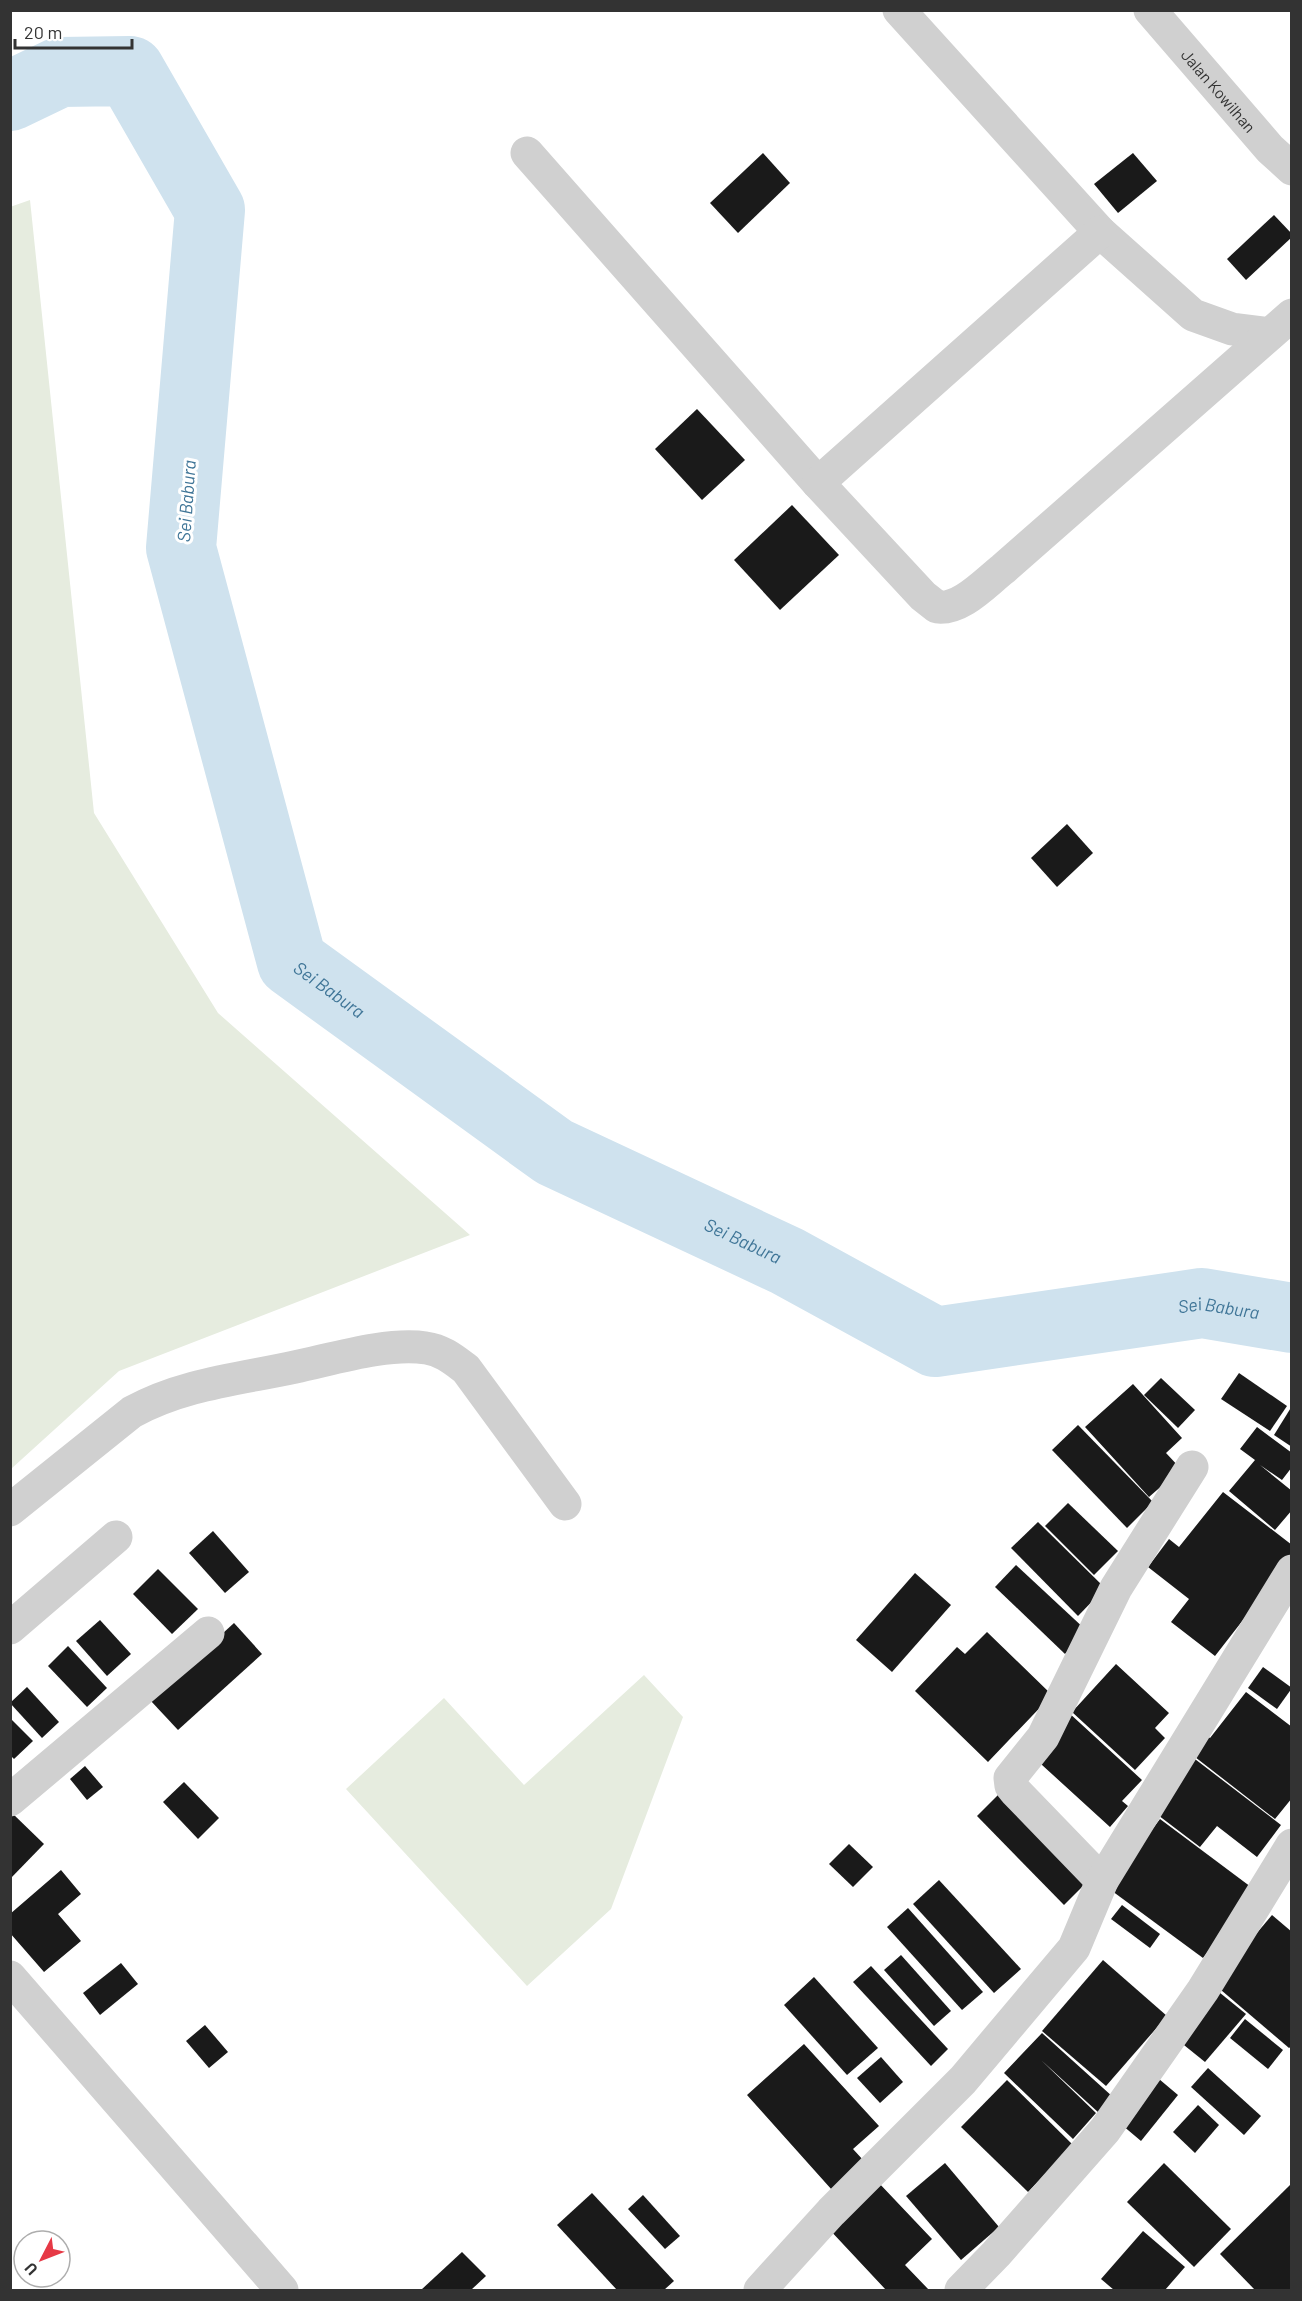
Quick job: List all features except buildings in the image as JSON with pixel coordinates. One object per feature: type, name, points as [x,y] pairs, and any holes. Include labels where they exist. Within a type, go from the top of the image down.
[{"type":"street","points":[[899,10],[1100,232],[1193,315],[1232,329],[1281,325]]},
{"type":"street","name":"Jalan Kowilhan","points":[[1150,10],[1270,149],[1292,169]]},
{"type":"street","points":[[527,153],[818,483],[923,596],[936,607],[951,606],[1003,569],[1281,325]]},
{"type":"street","points":[[818,483],[1100,232]]},
{"type":"street","points":[[10,1510],[132,1412],[152,1401],[188,1388],[338,1357],[386,1349],[418,1347],[444,1353],[466,1369],[565,1504]]},
{"type":"street","points":[[1102,1881],[1015,1791],[1011,1786],[1010,1778],[1043,1737],[1116,1588],[1192,1467]]},
{"type":"street","points":[[10,1628],[116,1537]]},
{"type":"street","points":[[760,2290],[831,2212],[963,2080],[1074,1948],[1102,1881],[1292,1571]]},
{"type":"street","points":[[10,1800],[208,1633]]},
{"type":"street","points":[[961,2290],[1106,2130],[1203,1990],[1292,1845]]},
{"type":"street","points":[[10,1977],[282,2290]]},
{"type":"shaded area","points":[[30,200],[94,813],[218,1013],[470,1235],[119,1371],[11,1469],[10,207]]},
{"type":"shaded area","points":[[644,1675],[683,1717],[611,1909],[527,1986],[346,1789],[444,1698],[524,1785]]},
{"type":"waterway","name":"Sei Babura","points":[[10,96],[60,72],[130,71],[210,210],[181,548],[292,962],[554,1152],[787,1261],[935,1342],[1202,1303],[1292,1318]]}]
